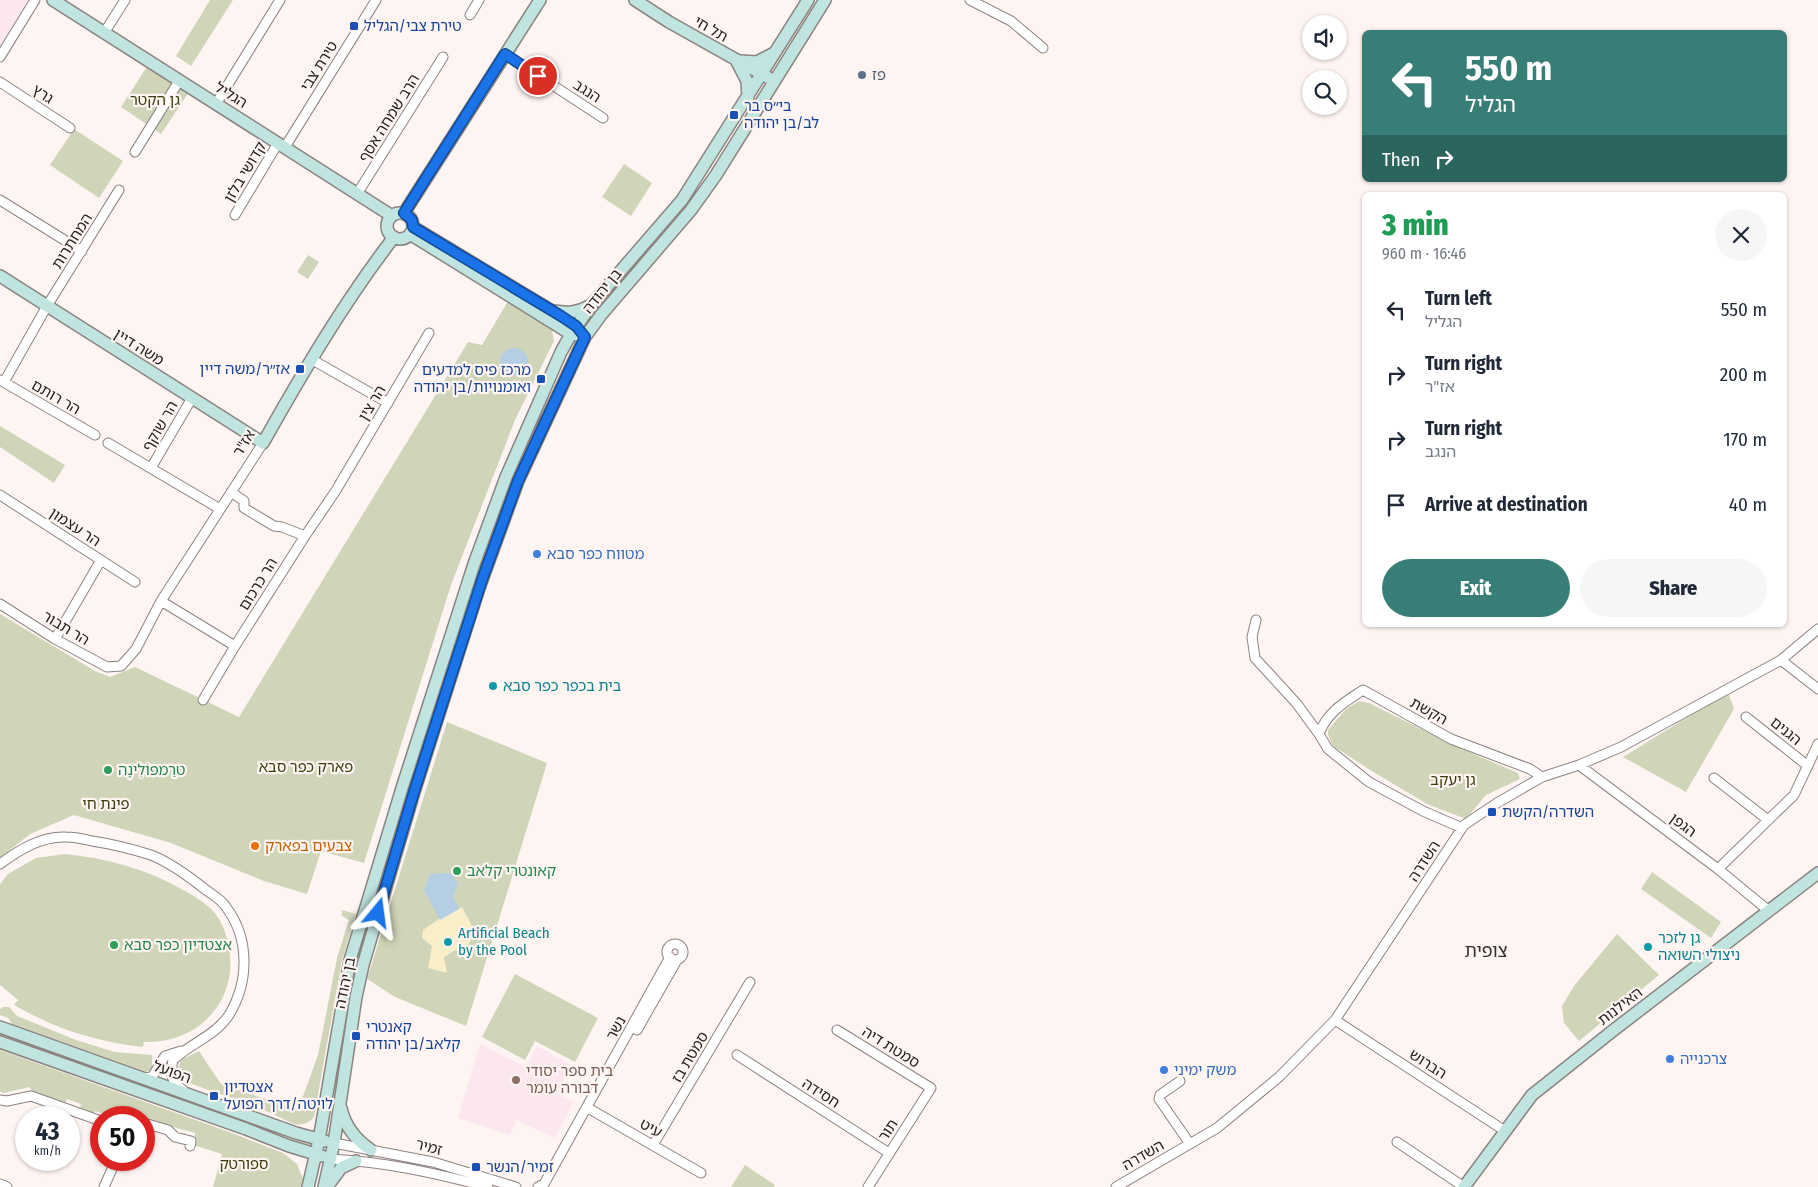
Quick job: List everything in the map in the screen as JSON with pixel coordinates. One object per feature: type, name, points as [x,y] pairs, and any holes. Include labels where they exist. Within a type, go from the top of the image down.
[{"type":"main road","name":"הגליל","points":[[53,0],[392,216]]},
{"type":"main road","points":[[404,213],[540,0]]},
{"type":"main road","name":"תל חי","points":[[635,0],[669,22],[774,82]]},
{"type":"main road","name":"בן יהודה","points":[[309,1183],[319,1140],[350,960],[402,788],[474,564],[506,477],[562,352],[574,330],[592,304],[682,200],[808,0]]},
{"type":"main road","name":"בן יהודה","points":[[326,1187],[356,997],[363,965],[426,755],[482,580],[518,481],[585,337],[601,315],[691,210],[716,175],[826,0]]},
{"type":"main road","points":[[736,60],[757,62],[764,60],[776,50]]},
{"type":"main road","points":[[736,60],[747,81],[748,97]]},
{"type":"main road","points":[[404,213],[412,220],[412,230],[401,239],[394,237],[388,231],[388,223],[395,214],[404,213]]},
{"type":"main road","points":[[412,230],[585,337]]},
{"type":"main road","name":"אז\"ר","points":[[263,443],[311,359],[363,277],[394,237]]},
{"type":"main road","name":"משה דיין","points":[[0,276],[263,443]]},
{"type":"main road","points":[[553,317],[564,312],[580,311],[592,304]]},
{"type":"main road","points":[[553,317],[561,335],[562,352]]},
{"type":"main road","name":"האילנות","points":[[1464,1187],[1532,1094],[1818,873]]},
{"type":"main road","name":"הפועל","points":[[3,1027],[296,1132],[334,1143]]},
{"type":"main road","name":"הפועל","points":[[0,1042],[228,1122],[289,1146],[331,1159]]},
{"type":"main road","points":[[296,1132],[309,1129],[315,1124],[325,1103]]},
{"type":"main road","points":[[340,1103],[344,1118],[354,1136],[371,1150]]},
{"type":"main road","points":[[289,1146],[307,1166],[309,1183]]},
{"type":"main road","points":[[326,1187],[341,1168],[356,1161]]},
{"type":"street","points":[[0,57],[35,0]]},
{"type":"street","points":[[104,33],[125,0]]},
{"type":"street","points":[[216,104],[280,0]]},
{"type":"street","name":"טירת צבי","points":[[282,145],[376,0]]},
{"type":"street","points":[[470,15],[479,0]]},
{"type":"street","points":[[970,0],[1011,21],[1043,48]]},
{"type":"street","name":"הנגב","points":[[505,54],[603,118]]},
{"type":"street","name":"הרב שמחה אסף","points":[[357,194],[443,57]]},
{"type":"street","points":[[135,152],[179,80]]},
{"type":"street","name":"גרץ","points":[[0,82],[70,128]]},
{"type":"street","name":"קדושי בלזן","points":[[235,215],[282,145]]},
{"type":"street","name":"המחתרות","points":[[47,306],[119,190]]},
{"type":"street","points":[[0,200],[82,251]]},
{"type":"street","name":"הר רותם","points":[[47,306],[2,381],[95,436]]},
{"type":"street","name":"הר צין","points":[[305,536],[337,488],[429,333]]},
{"type":"street","points":[[311,359],[388,403]]},
{"type":"street","name":"הר שוקף","points":[[151,468],[192,398]]},
{"type":"street","name":"הר שוקף","points":[[108,443],[220,509]]},
{"type":"street","name":"אז\"ר","points":[[121,666],[136,650],[161,601],[263,443]]},
{"type":"street","points":[[231,492],[244,501],[244,508],[274,526],[282,527],[305,536]]},
{"type":"street","name":"הר עצמון","points":[[0,495],[135,582]]},
{"type":"street","name":"הר כרכום","points":[[204,700],[235,646],[305,536]]},
{"type":"street","points":[[56,639],[101,560]]},
{"type":"street","points":[[161,601],[235,646]]},
{"type":"street","name":"הר תבור","points":[[0,604],[56,639],[107,667],[121,666]]},
{"type":"street","points":[[1256,620],[1252,637],[1255,658],[1297,704],[1328,749],[1369,782],[1423,811],[1462,828]]},
{"type":"street","name":"השדרה","points":[[1116,1187],[1217,1128],[1279,1077],[1335,1020],[1462,828],[1497,803],[1542,777],[1621,747],[1781,660],[1818,628]]},
{"type":"street","points":[[1781,660],[1818,689]]},
{"type":"street","name":"הקשת","points":[[1319,734],[1323,725],[1337,707],[1363,690],[1451,739],[1530,770],[1542,777]]},
{"type":"street","name":"הגנים","points":[[1746,717],[1808,766]]},
{"type":"street","name":"הגנים","points":[[1718,869],[1785,806],[1794,795],[1818,744]]},
{"type":"street","name":"הגפן","points":[[1579,764],[1718,869],[1769,911]]},
{"type":"street","points":[[1714,778],[1768,820]]},
{"type":"street","points":[[0,864],[36,842],[65,837],[109,843],[153,856],[192,879],[226,906],[238,928],[244,950],[245,970],[235,1003],[225,1020],[207,1037],[173,1060],[172,1076],[177,1087],[192,1095]]},
{"type":"street","name":"נשר","points":[[548,1187],[673,958]]},
{"type":"street","name":"סמטת בז","points":[[654,1145],[750,982]]},
{"type":"street","name":"הברוש","points":[[1335,1020],[1505,1131]]},
{"type":"street","name":"סמטת דיה","points":[[836,1030],[931,1088]]},
{"type":"street","points":[[143,1078],[149,1078],[155,1074],[166,1056],[178,1050],[184,1051]]},
{"type":"street","name":"חסידה","points":[[737,1055],[889,1153]]},
{"type":"street","points":[[1180,1080],[1160,1095],[1159,1099],[1190,1144]]},
{"type":"street","name":"תור","points":[[868,1187],[931,1088]]},
{"type":"street","points":[[0,1100],[7,1101],[30,1096],[90,1117]]},
{"type":"street","name":"נשר","points":[[538,1187],[544,1184],[590,1109]]},
{"type":"street","name":"עיט","points":[[590,1109],[701,1173]]},
{"type":"street","points":[[155,1126],[168,1130],[175,1137],[192,1141],[190,1146]]},
{"type":"street","name":"האילנות","points":[[1396,1142],[1464,1187]]},
{"type":"street","name":"זמיר","points":[[334,1143],[434,1162],[516,1187]]},
{"type":"street","name":"זמיר","points":[[331,1159],[431,1172],[488,1187]]},
{"type":"street","points":[[104,1187],[111,1171]]},
{"type":"street","points":[[0,1184],[7,1187]]},
{"type":"street","points":[[530,1187],[538,1187]]},
{"type":"shaded area","points":[[0,0],[28,0],[0,46]]},
{"type":"shaded area","name":"בית ספר יסודי דבורה עומר","points":[[480,1044],[526,1067],[537,1046],[571,1065],[557,1093],[574,1102],[555,1138],[516,1120],[510,1135],[458,1118]]},
{"type":"green space","points":[[210,0],[233,0],[191,66],[176,56]]},
{"type":"green space","name":"גן הקטר","points":[[148,65],[189,92],[161,134],[121,107]]},
{"type":"green space","points":[[74,129],[123,161],[99,198],[50,165]]},
{"type":"green space","points":[[624,164],[652,183],[631,216],[602,197]]},
{"type":"green space","points":[[308,255],[319,262],[308,279],[297,272]]},
{"type":"green space","name":"פארק כפר סבא","points":[[510,298],[551,325],[554,341],[515,420],[451,585],[364,863],[321,851],[307,894],[264,881],[171,843],[74,815],[30,834],[0,858],[0,614],[95,671],[110,677],[135,667],[239,717],[468,342],[482,345]]},
{"type":"green space","points":[[0,426],[65,465],[54,483],[0,447]]},
{"type":"green space","points":[[1728,692],[1734,709],[1686,792],[1623,757]]},
{"type":"green space","name":"גן יעקב","points":[[1359,701],[1369,703],[1455,746],[1518,773],[1520,779],[1486,795],[1466,819],[1427,804],[1333,746],[1328,730],[1346,709]]},
{"type":"green space","name":"קאונטרי קלאב","points":[[447,722],[547,763],[466,1026],[395,997],[367,979]]},
{"type":"green space","name":"אצטדיון כפר סבא","points":[[65,854],[112,862],[158,877],[198,898],[217,915],[228,943],[230,963],[228,982],[222,999],[212,1014],[199,1026],[183,1035],[164,1041],[144,1042],[143,1047],[109,1042],[61,1028],[14,1005],[18,1000],[0,985],[0,884],[8,874],[36,858]]},
{"type":"green space","points":[[1652,872],[1721,922],[1711,938],[1641,889]]},
{"type":"green space","points":[[342,910],[356,914],[342,960],[314,1117],[308,1122],[297,1125],[264,1110],[181,1080],[178,1076],[178,1071],[181,1060],[199,1051],[221,1084],[298,1110],[318,1055],[337,958],[349,920],[342,916]]},
{"type":"green space","points":[[1617,934],[1659,975],[1579,1041],[1564,1023],[1562,1006],[1574,986]]},
{"type":"green space","points":[[515,974],[598,1018],[575,1062],[535,1041],[525,1060],[482,1037]]},
{"type":"green space","points":[[9,1007],[17,1016],[76,1040],[115,1052],[152,1055],[152,1069],[147,1072],[12,1024],[8,1018],[0,1015],[0,1009]]},
{"type":"green space","points":[[0,1032],[314,1142],[313,1146],[0,1038]]},
{"type":"green space","name":"ספורטק","points":[[0,1050],[232,1133],[283,1153],[297,1164],[303,1179],[301,1187],[213,1187],[222,1154],[193,1145],[195,1133],[155,1122],[155,1106],[90,1106],[90,1113],[80,1108],[81,1104],[67,1099],[65,1104],[32,1092],[30,1087],[3,1093],[0,1091]]},
{"type":"green space","points":[[745,1165],[775,1185],[774,1187],[731,1187]]},
{"type":"sand","name":"Artificial Beach by the Pool","points":[[462,907],[472,927],[472,936],[467,948],[459,948],[444,957],[447,973],[428,968],[432,946],[422,938],[423,930],[446,914]]},
{"type":"water","points":[[514,348],[524,352],[528,362],[524,372],[514,376],[504,372],[500,362],[504,352]]},
{"type":"water","points":[[448,873],[453,875],[458,884],[453,897],[459,909],[440,920],[424,890],[430,874]]},
{"type":"place","name":"טירת צבי/הגליל","points":[[354,26]]},
{"type":"place","name":"פז","points":[[862,75]]},
{"type":"place","name":"בי״ס בר לב/בן יהודה","points":[[734,115]]},
{"type":"place","name":"אז״ר/משה דיין","points":[[300,369]]},
{"type":"place","name":"מרכז פיס למדעים ואומנויות/בן יהודה","points":[[541,379]]},
{"type":"place","name":"מטווח כפר סבא","points":[[537,554]]},
{"type":"place","name":"בית בכפר כפר סבא","points":[[493,686]]},
{"type":"place","name":"טרַמפּוֹלִינָה","points":[[108,770]]},
{"type":"place","name":"השדרה/הקשת","points":[[1492,812]]},
{"type":"place","name":"צבעים בפארק","points":[[255,846]]},
{"type":"place","name":"קאונטרי קלאב","points":[[457,871]]},
{"type":"place","name":"Artificial Beach by the Pool","points":[[448,942]]},
{"type":"place","name":"אצטדיון כפר סבא","points":[[114,945]]},
{"type":"place","name":"גן לזכר ניצולי השואה","points":[[1648,947]]},
{"type":"place","name":"קאנטרי קלאב/בן יהודה","points":[[356,1036]]},
{"type":"place","name":"צרכנייה","points":[[1670,1059]]},
{"type":"place","name":"משק ימיני","points":[[1164,1070]]},
{"type":"place","name":"בית ספר יסודי דבורה עומר","points":[[516,1080]]},
{"type":"place","name":"אצטדיון לויטה/דרך הפועל","points":[[214,1096]]},
{"type":"place","name":"זמיר/הנשר","points":[[476,1167]]},
{"type":"district","name":"צופית","points":[[1486,951]]},
{"type":"route","points":[[378,913],[414,792],[482,580],[518,481],[585,337],[576,326],[561,316],[413,227],[412,220],[404,213],[505,54],[538,76]]},
{"type":"park label","name":"פינת חי","points":[[106,804]]}]
